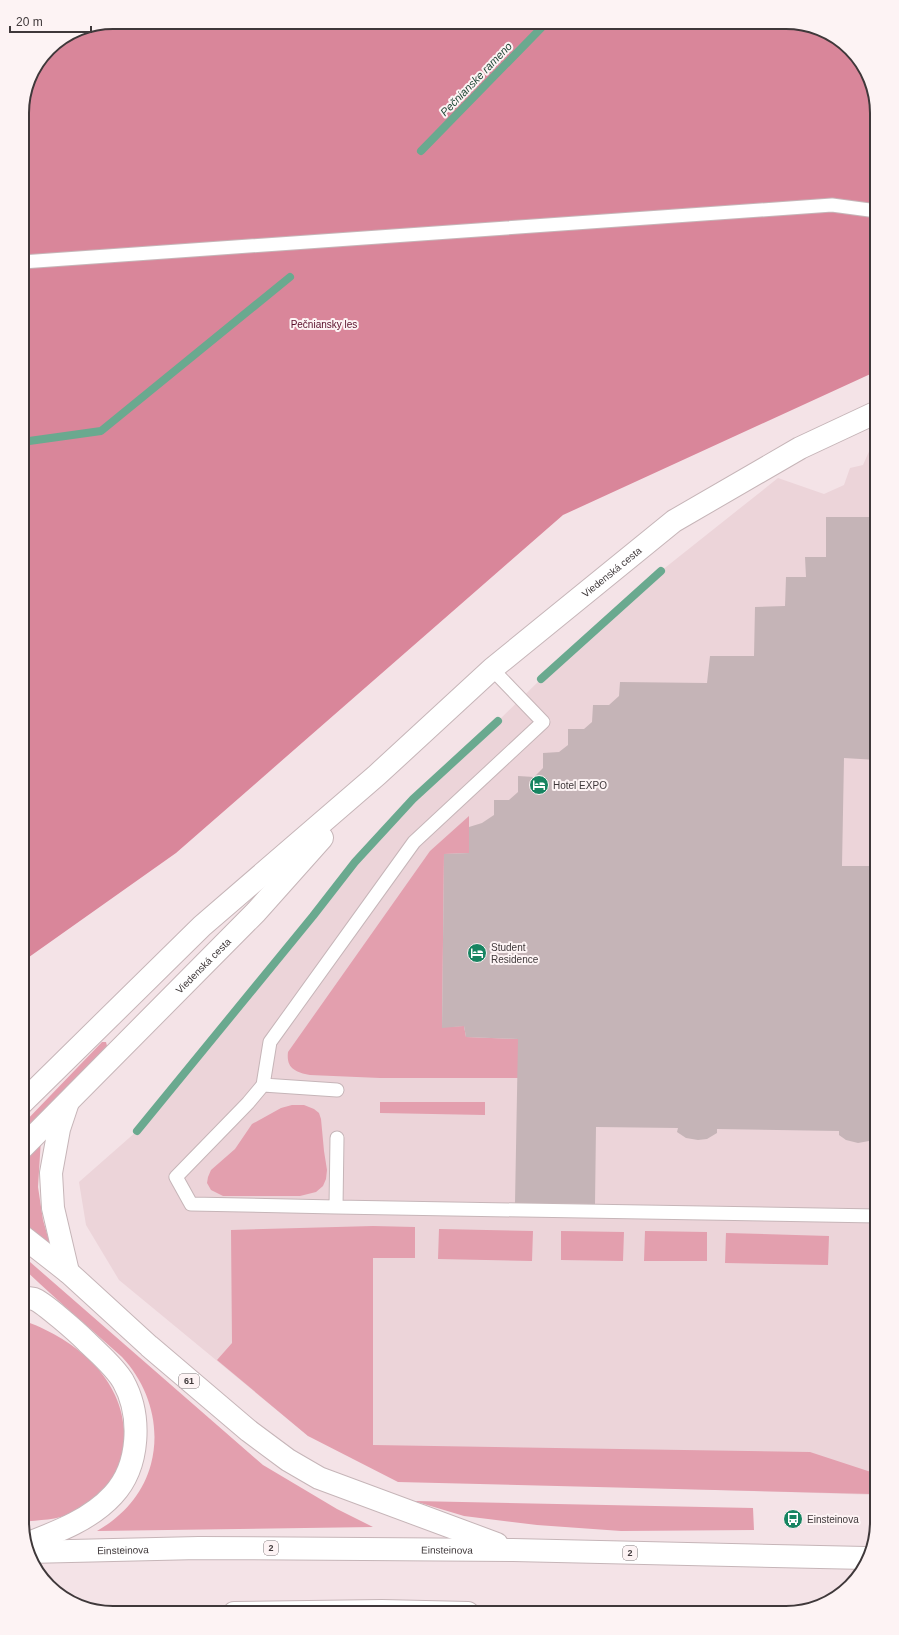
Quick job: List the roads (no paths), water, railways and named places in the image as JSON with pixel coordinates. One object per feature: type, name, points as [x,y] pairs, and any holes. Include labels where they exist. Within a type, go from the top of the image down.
[{"type":"main road","name":"Viedenská cesta","points":[[29,1096],[202,926],[377,776],[492,669],[674,522],[800,448],[870,415]]},
{"type":"main road","name":"Viedenská cesta","points":[[29,1141],[256,912],[377,776]]},
{"type":"main road","points":[[68,1272],[53,1208],[51,1173],[59,1129],[69,1100]]},
{"type":"main road","name":"61","points":[[29,1241],[68,1272],[149,1346],[243,1426],[288,1460],[319,1478],[513,1550]]},
{"type":"main road","points":[[29,1296],[76,1332],[114,1368],[129,1394],[136,1428],[133,1456],[129,1469],[114,1495],[100,1507],[70,1527],[32,1542]]},
{"type":"main road","name":"Einsteinova","points":[[34,1552],[199,1548],[513,1550],[862,1558]]},
{"type":"lane","points":[[29,262],[832,205],[870,210]]},
{"type":"lane","points":[[492,669],[543,722],[414,842],[270,1042],[262,1085],[248,1103],[176,1177],[191,1204],[870,1216]]},
{"type":"lane","points":[[262,1085],[337,1090]]},
{"type":"lane","points":[[336,1207],[337,1138]]},
{"type":"waterway","name":"Pečnianske rameno","points":[[421,151],[540,29]]},
{"type":"waterway","points":[[29,441],[101,431],[290,277]]},
{"type":"waterway","points":[[541,679],[661,571]]},
{"type":"waterway","points":[[137,1131],[313,916],[355,862],[413,799],[498,721]]},
{"type":"place","name":"Hotel EXPO","points":[[539,785]]},
{"type":"place","name":"Student Residence","points":[[477,953]]},
{"type":"place","name":"Einsteinova","points":[[793,1519]]},
{"type":"park label","name":"Pečniansky les","points":[[324,324]]}]
